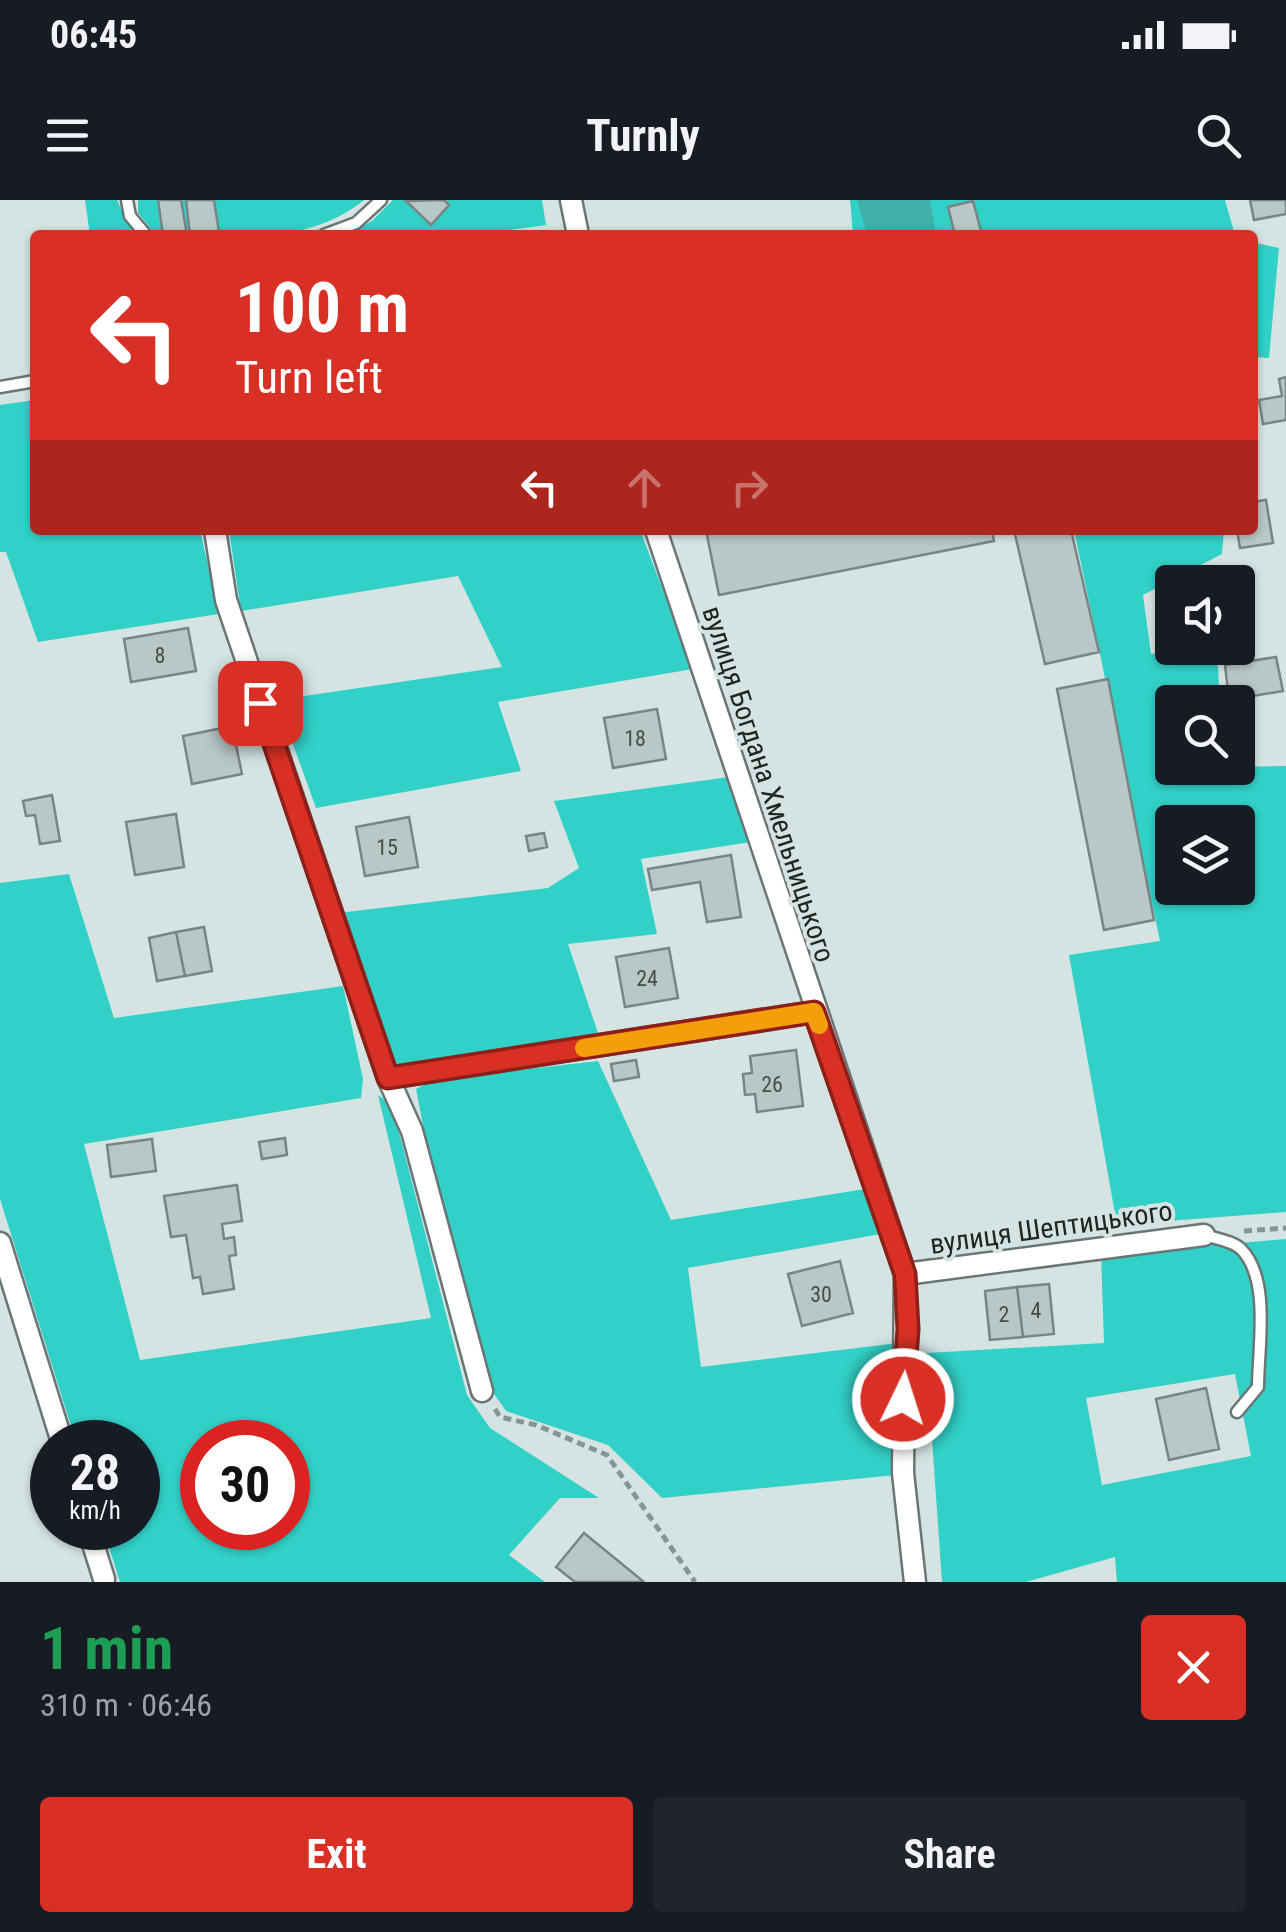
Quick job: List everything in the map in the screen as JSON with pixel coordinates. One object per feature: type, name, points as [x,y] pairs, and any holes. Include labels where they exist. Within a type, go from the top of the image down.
[{"type":"street","points":[[571,200],[577,230]]},
{"type":"street","points":[[216,535],[226,600],[388,1078],[412,1132],[482,1390]]},
{"type":"street","name":"вулиця Богдана Хмельницького","points":[[658,535],[814,1012],[905,1274],[908,1329],[902,1473],[915,1582]]},
{"type":"street","points":[[388,1078],[814,1012]]},
{"type":"street","name":"вулиця Шептицького","points":[[905,1274],[1204,1234]]},
{"type":"street","points":[[0,1243],[55,1420]]},
{"type":"street","points":[[95,1550],[104,1580]]},
{"type":"lane","points":[[127,200],[130,216],[142,230]]},
{"type":"lane","points":[[337,230],[356,223],[381,200]]},
{"type":"lane","points":[[0,386],[30,382]]},
{"type":"lane","points":[[1204,1234],[1238,1246],[1253,1265],[1258,1298],[1258,1387],[1236,1412]]},
{"type":"path","points":[[482,1390],[500,1417],[536,1425],[607,1455],[694,1582]]},
{"type":"shaded area","points":[[85,200],[117,200],[132,230],[89,230]]},
{"type":"shaded area","points":[[138,200],[364,200],[341,215],[300,230],[152,230],[138,213]]},
{"type":"shaded area","points":[[393,200],[542,200],[546,225],[510,230],[355,230],[372,221]]},
{"type":"shaded area","points":[[850,200],[1225,200],[1234,230],[853,230]]},
{"type":"shaded area","points":[[857,200],[930,200],[935,230],[866,230]]},
{"type":"shaded area","points":[[1258,243],[1279,248],[1269,358],[1258,357]]},
{"type":"shaded area","points":[[30,401],[30,535],[201,535],[219,614],[38,642],[6,552],[0,552],[0,405]]},
{"type":"shaded area","points":[[230,535],[642,535],[693,669],[498,702],[521,771],[316,808],[277,700],[502,667],[458,576],[241,611]]},
{"type":"shaded area","points":[[1075,535],[1224,535],[1222,554],[1201,565],[1155,565],[1155,589],[1143,595],[1155,665],[1218,665],[1219,685],[1155,685],[1155,785],[1255,785],[1255,767],[1286,766],[1286,1212],[1117,1225],[1069,955],[1160,941]]},
{"type":"shaded area","points":[[729,777],[751,842],[641,859],[657,934],[568,944],[599,1036],[398,1067],[388,1056],[338,913],[548,888],[579,868],[554,801]]},
{"type":"shaded area","points":[[69,874],[114,1018],[343,986],[363,1079],[361,1098],[84,1144],[140,1360],[431,1318],[378,1095],[392,1105],[467,1395],[490,1428],[599,1498],[560,1498],[509,1555],[545,1582],[120,1582],[110,1550],[160,1550],[160,1420],[69,1420],[0,1199],[0,883]]},
{"type":"shaded area","points":[[598,1061],[671,1220],[865,1189],[881,1234],[688,1268],[701,1367],[898,1343],[891,1400],[896,1475],[662,1498],[608,1445],[506,1411],[490,1388],[434,1182],[416,1089],[433,1080]]},
{"type":"shaded area","points":[[1286,1239],[1286,1582],[1117,1582],[1115,1557],[1026,1582],[942,1582],[926,1353],[1104,1343],[1101,1254]],"holes":[[[1235,1374],[1251,1456],[1102,1485],[1086,1398]]]},
{"type":"building","points":[[158,200],[181,200],[186,230],[162,230]]},
{"type":"building","points":[[186,200],[214,200],[219,230],[189,230]]},
{"type":"building","points":[[444,200],[449,205],[431,225],[406,201]]},
{"type":"building","points":[[1250,200],[1286,200],[1286,214],[1254,220]]},
{"type":"building","points":[[973,201],[981,230],[954,230],[948,207]]},
{"type":"building","points":[[1286,377],[1286,420],[1263,424],[1259,400],[1282,396],[1279,379]]},
{"type":"building","points":[[1266,500],[1273,543],[1240,548],[1238,535],[1258,535],[1258,501]]},
{"type":"building","points":[[707,535],[993,535],[994,541],[719,595]]},
{"type":"building","points":[[1015,535],[1072,535],[1099,652],[1045,664]]},
{"type":"building","points":[[188,628],[196,671],[131,682],[124,639]]},
{"type":"building","points":[[1276,657],[1283,691],[1255,696],[1255,685],[1227,685],[1225,665],[1255,665],[1255,660]]},
{"type":"building","points":[[1108,679],[1154,920],[1104,930],[1057,689]]},
{"type":"building","points":[[657,709],[666,759],[613,768],[604,718]]},
{"type":"building","points":[[232,726],[242,774],[192,784],[183,736]]},
{"type":"building","points":[[52,795],[60,841],[40,844],[35,815],[26,816],[23,801]]},
{"type":"building","points":[[176,814],[184,867],[135,875],[126,822]]},
{"type":"building","points":[[409,817],[418,867],[365,876],[356,827]]},
{"type":"building","points":[[544,833],[547,847],[529,851],[526,836]]},
{"type":"building","points":[[731,855],[741,917],[707,922],[700,882],[652,890],[648,869]]},
{"type":"building","points":[[204,927],[212,971],[185,976],[176,932]]},
{"type":"building","points":[[176,932],[185,976],[157,981],[149,938]]},
{"type":"building","points":[[669,948],[678,998],[625,1007],[616,957]]},
{"type":"building","points":[[796,1050],[803,1106],[757,1112],[755,1094],[745,1095],[743,1074],[752,1073],[750,1056]]},
{"type":"building","points":[[636,1060],[639,1077],[614,1081],[611,1064]]},
{"type":"building","points":[[285,1138],[287,1155],[262,1159],[259,1142]]},
{"type":"building","points":[[152,1139],[156,1171],[111,1177],[107,1145]]},
{"type":"building","points":[[237,1185],[242,1221],[222,1224],[224,1239],[234,1237],[236,1255],[229,1256],[234,1289],[203,1294],[200,1277],[193,1278],[186,1235],[171,1237],[164,1196]]},
{"type":"building","points":[[840,1261],[853,1313],[802,1326],[788,1274]]},
{"type":"building","points":[[1049,1284],[1054,1334],[1023,1337],[1017,1287]]},
{"type":"building","points":[[1017,1287],[1023,1337],[990,1340],[985,1291]]},
{"type":"building","points":[[1206,1388],[1219,1449],[1169,1460],[1156,1399]]},
{"type":"building","points":[[584,1533],[644,1582],[575,1582],[556,1567]]},
{"type":"slow traffic","points":[[584,1048],[814,1012],[819,1025]]},
{"type":"route","points":[[260,703],[388,1078],[814,1012],[905,1274],[908,1329],[903,1399]]}]
